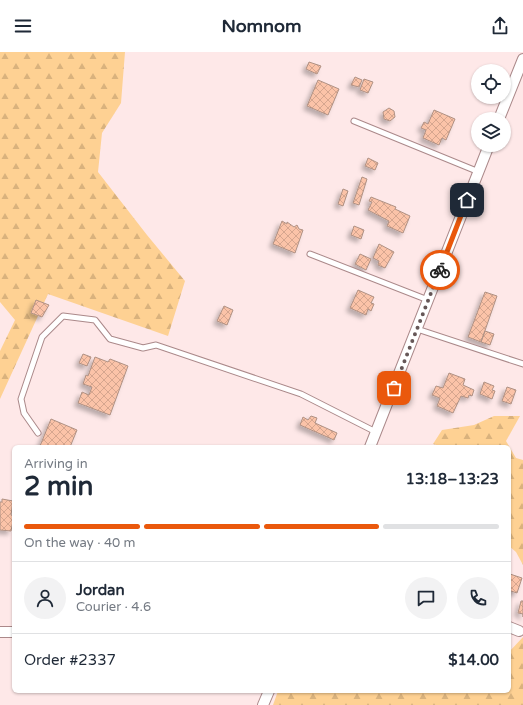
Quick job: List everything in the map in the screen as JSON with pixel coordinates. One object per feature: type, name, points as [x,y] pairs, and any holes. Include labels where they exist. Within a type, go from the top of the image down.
[{"type":"street","points":[[502,112],[523,59]]},
{"type":"street","points":[[371,445],[486,152]]},
{"type":"street","points":[[511,628],[519,631]]},
{"type":"street","points":[[0,632],[12,632]]},
{"type":"street","points":[[263,705],[268,693]]},
{"type":"lane","points":[[354,121],[479,172]]},
{"type":"lane","points":[[310,254],[428,300]]},
{"type":"lane","points":[[38,433],[24,413],[21,399],[42,337],[63,316],[95,320],[110,339],[142,348],[156,345],[301,394],[376,432]]},
{"type":"lane","points":[[417,329],[523,364]]},
{"type":"green space","points":[[0,52],[125,52],[121,103],[102,133],[98,172],[185,281],[168,336],[48,294],[0,399],[0,351],[15,320],[0,302]]},
{"type":"green space","points":[[494,416],[520,416],[506,441],[508,445],[433,444],[442,430],[474,425]]},
{"type":"green space","points":[[511,450],[516,458],[523,460],[523,565],[516,552],[511,548]]},
{"type":"green space","points":[[523,637],[523,705],[273,705],[277,693],[511,693],[511,650]]},
{"type":"building","points":[[309,62],[321,66],[317,74],[306,69]]},
{"type":"building","points":[[355,77],[362,80],[359,87],[351,85]]},
{"type":"building","points":[[364,79],[373,82],[368,93],[360,90]]},
{"type":"building","points":[[318,80],[339,89],[328,115],[307,106]]},
{"type":"building","points":[[389,108],[394,111],[395,117],[390,121],[384,119],[383,112]]},
{"type":"building","points":[[434,110],[455,119],[446,140],[442,138],[439,145],[423,138],[426,130],[421,128],[424,122],[428,124]]},
{"type":"building","points":[[368,158],[378,163],[375,170],[365,166]]},
{"type":"building","points":[[362,177],[367,179],[359,205],[353,203]]},
{"type":"building","points":[[343,189],[348,191],[343,206],[338,204]]},
{"type":"building","points":[[371,197],[396,207],[395,209],[410,216],[403,233],[387,226],[389,221],[368,210],[372,202],[369,201]]},
{"type":"building","points":[[282,221],[287,224],[287,222],[294,227],[297,225],[299,229],[303,230],[295,253],[273,244]]},
{"type":"building","points":[[354,226],[364,230],[361,239],[351,235]]},
{"type":"building","points":[[379,244],[394,252],[385,268],[378,265],[379,261],[373,258]]},
{"type":"building","points":[[360,254],[371,259],[366,270],[355,264]]},
{"type":"building","points":[[358,290],[374,297],[371,303],[374,304],[371,311],[368,309],[366,315],[350,308]]},
{"type":"building","points":[[485,292],[497,296],[481,342],[468,337]]},
{"type":"building","points":[[36,300],[49,305],[42,317],[31,313]]},
{"type":"building","points":[[224,306],[233,310],[227,325],[217,321]]},
{"type":"building","points":[[485,331],[494,334],[490,345],[481,342]]},
{"type":"building","points":[[83,354],[91,357],[87,366],[79,363]]},
{"type":"building","points":[[95,357],[108,362],[110,359],[128,366],[110,415],[78,403],[82,392],[89,395],[92,387],[83,384],[86,375],[88,376]]},
{"type":"building","points":[[449,373],[465,379],[463,385],[474,390],[472,396],[469,395],[468,398],[461,396],[453,413],[437,406],[440,398],[432,395],[436,386],[443,388]]},
{"type":"building","points":[[484,382],[494,386],[492,390],[495,391],[492,399],[480,394]]},
{"type":"building","points":[[507,387],[516,390],[511,404],[502,401]]},
{"type":"building","points":[[311,416],[317,418],[315,423],[337,433],[334,440],[300,425],[303,417],[308,420]]},
{"type":"building","points":[[51,419],[77,430],[71,445],[40,445]]},
{"type":"building","points":[[2,499],[12,501],[11,531],[0,530],[0,502],[2,502]]},
{"type":"building","points":[[511,574],[522,578],[517,593],[511,591]]},
{"type":"building","points":[[521,601],[523,601],[523,614],[518,613]]},
{"type":"way so far","points":[[394,388],[440,270]]},
{"type":"route","points":[[440,270],[467,200]]}]
